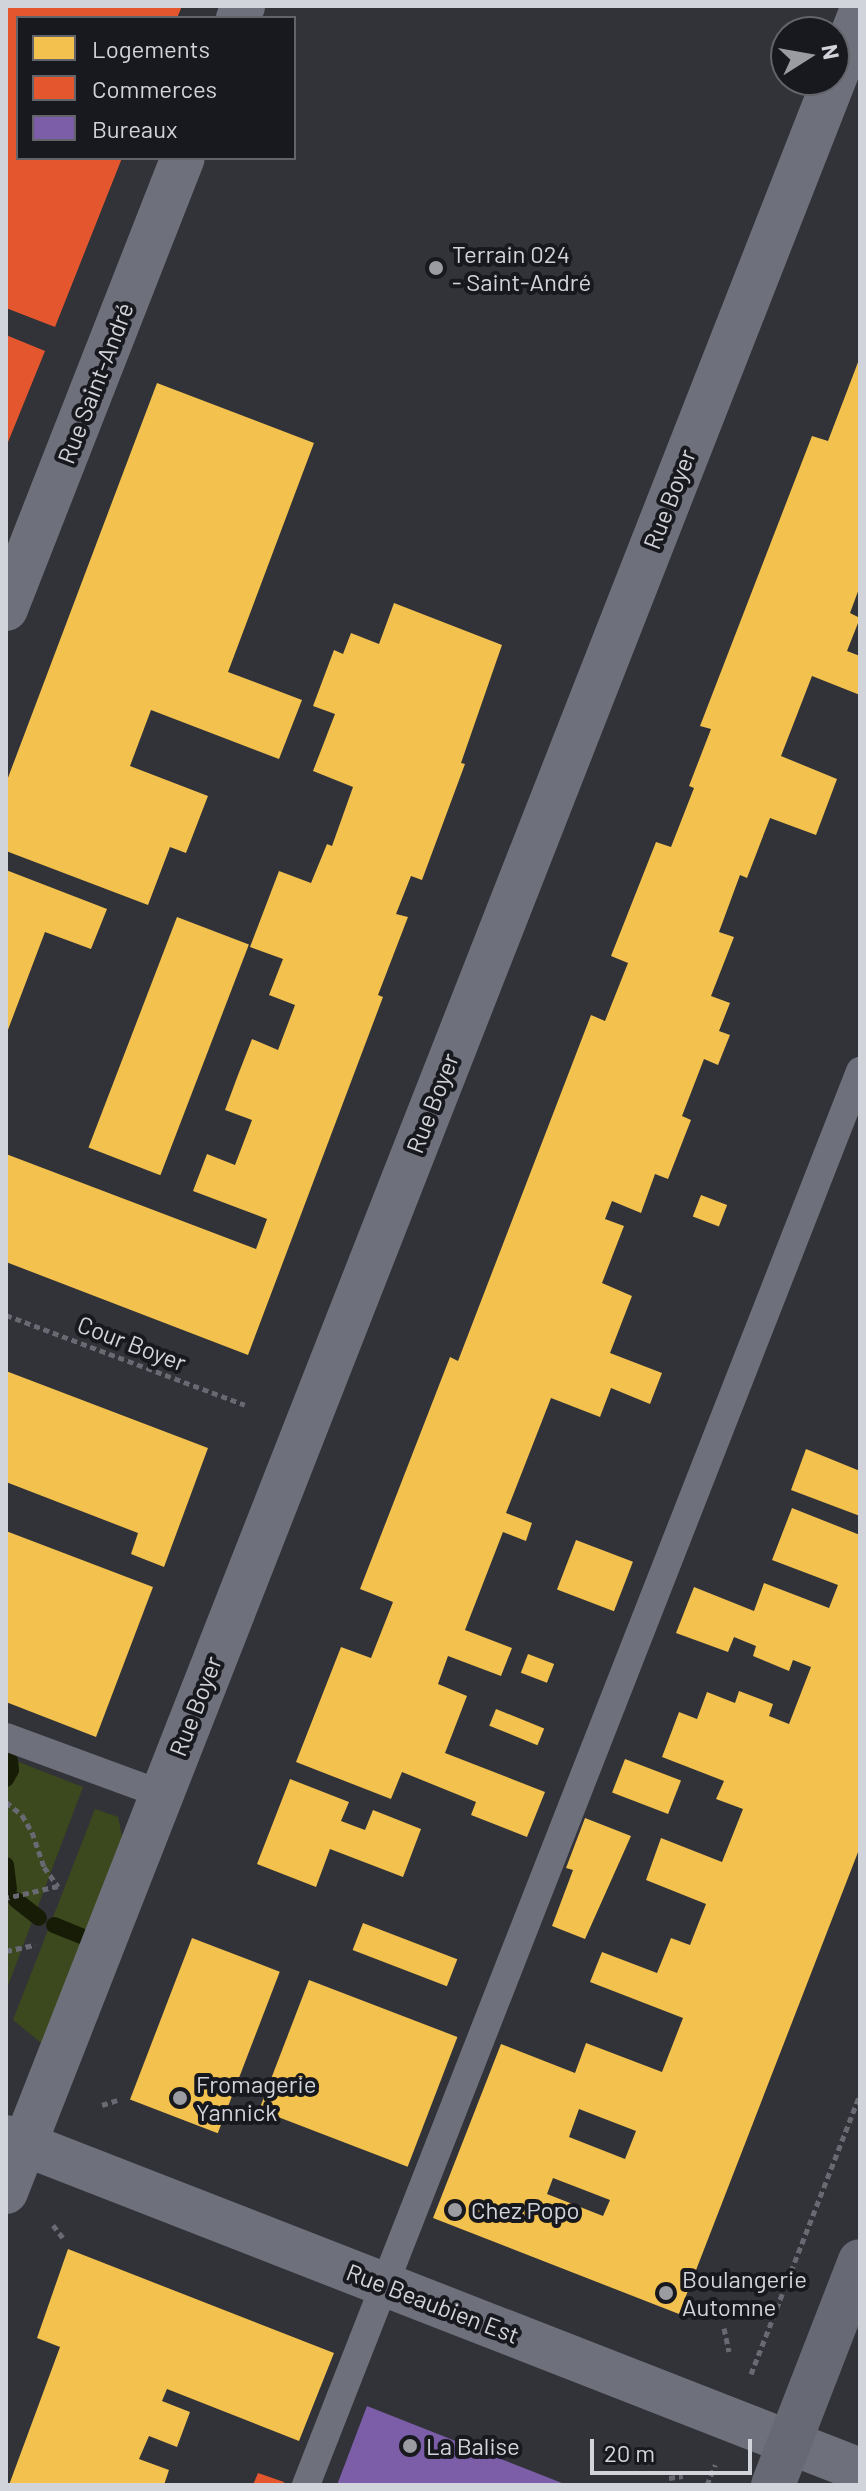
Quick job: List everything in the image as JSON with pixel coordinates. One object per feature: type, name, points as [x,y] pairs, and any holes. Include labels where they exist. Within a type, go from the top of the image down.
[{"type":"main road","points":[[773,2485],[860,2261]]},
{"type":"street","name":"Rue Boyer","points":[[6,2192],[15,2140],[161,1794],[860,14]]},
{"type":"street","name":"Rue Saint-André","points":[[6,609],[182,160]]},
{"type":"street","name":"Rue Beaubien Est","points":[[15,2140],[860,2470]]},
{"type":"lane","points":[[306,2485],[860,1071]]},
{"type":"lane","points":[[6,1737],[161,1794]]},
{"type":"path","name":"Cour Boyer","points":[[6,1315],[245,1405]]},
{"type":"path","points":[[6,1802],[22,1815],[32,1832],[44,1867],[58,1886],[6,1898]]},
{"type":"path","points":[[6,1951],[35,1945]]},
{"type":"path","points":[[707,2485],[860,2095]]},
{"type":"path","points":[[102,2105],[117,2100]]},
{"type":"path","points":[[53,2225],[63,2238]]},
{"type":"path","points":[[724,2328],[729,2351]]},
{"type":"path","points":[[669,2478],[683,2476]]},
{"type":"green space","points":[[6,1757],[83,1787],[6,1991]]},
{"type":"green space","points":[[95,1809],[118,1817],[122,1836],[45,2046],[13,2020]]},
{"type":"building: Logements","points":[[860,357],[860,586],[850,613],[860,618],[847,651],[860,656],[860,695],[812,676],[781,756],[837,779],[816,835],[770,818],[747,878],[740,875],[719,932],[734,937],[711,996],[730,1003],[719,1031],[730,1035],[718,1065],[704,1059],[682,1116],[691,1120],[668,1179],[655,1174],[641,1213],[612,1201],[605,1219],[624,1226],[602,1283],[632,1296],[610,1353],[662,1373],[650,1404],[611,1388],[600,1417],[551,1398],[506,1513],[532,1523],[526,1541],[503,1532],[465,1630],[512,1648],[501,1676],[448,1656],[438,1684],[467,1696],[445,1753],[545,1792],[527,1837],[471,1815],[476,1802],[402,1772],[391,1799],[296,1762],[341,1647],[371,1658],[393,1602],[360,1589],[450,1357],[458,1361],[591,1015],[605,1021],[628,963],[611,956],[656,842],[671,847],[694,788],[689,786],[711,729],[700,726],[812,436],[828,441]]},
{"type":"building: Logements","points":[[157,383],[314,443],[228,672],[302,700],[279,759],[151,710],[130,766],[208,796],[186,853],[170,847],[148,905],[6,851],[6,783]]},
{"type":"building: Logements","points":[[394,603],[502,645],[461,763],[465,764],[422,880],[411,876],[396,914],[408,917],[378,995],[383,997],[248,1355],[6,1262],[6,1154],[256,1249],[267,1219],[193,1191],[207,1154],[235,1165],[252,1120],[225,1110],[238,1075],[252,1039],[278,1050],[295,1005],[269,995],[283,959],[250,947],[279,871],[311,883],[327,844],[332,846],[353,787],[313,771],[335,714],[313,706],[334,650],[343,654],[351,633],[379,644]]},
{"type":"building: Logements","points":[[6,870],[107,909],[91,949],[45,932],[6,1035]]},
{"type":"building: Logements","points":[[177,917],[249,945],[160,1175],[88,1148]]},
{"type":"building: Logements","points":[[701,1195],[727,1205],[719,1227],[693,1216]]},
{"type":"building: Logements","points":[[6,1371],[208,1448],[164,1567],[131,1554],[138,1533],[6,1482]]},
{"type":"building: Logements","points":[[806,1449],[860,1471],[860,1516],[791,1490]]},
{"type":"building: Logements","points":[[792,1508],[860,1535],[860,1847],[679,2314],[433,2218],[501,2044],[575,2073],[586,2043],[662,2072],[683,2018],[590,1982],[602,1952],[657,1973],[671,1938],[690,1945],[706,1904],[646,1880],[661,1838],[722,1862],[743,1809],[716,1799],[724,1781],[662,1757],[679,1712],[697,1719],[707,1692],[735,1703],[739,1691],[773,1704],[769,1716],[789,1724],[811,1667],[793,1660],[789,1671],[753,1656],[756,1646],[734,1637],[728,1652],[676,1633],[694,1587],[754,1611],[764,1583],[829,1608],[838,1585],[772,1560]],"holes":[[[579,2109],[636,2131],[625,2159],[569,2137]],[[553,2178],[610,2200],[603,2216],[547,2194]]]},
{"type":"building: Logements","points":[[6,1531],[153,1587],[96,1737],[6,1702]]},
{"type":"building: Logements","points":[[576,1540],[633,1562],[614,1611],[557,1589]]},
{"type":"building: Logements","points":[[528,1654],[554,1664],[547,1683],[521,1673]]},
{"type":"building: Logements","points":[[496,1709],[544,1728],[537,1745],[489,1726]]},
{"type":"building: Logements","points":[[625,1759],[681,1781],[668,1814],[612,1793]]},
{"type":"building: Logements","points":[[290,1779],[349,1802],[341,1821],[365,1830],[373,1810],[421,1829],[403,1877],[330,1849],[316,1887],[257,1864]]},
{"type":"building: Logements","points":[[585,1818],[631,1836],[585,1939],[552,1926],[573,1870],[566,1868]]},
{"type":"building: Logements","points":[[363,1923],[457,1959],[447,1986],[353,1950]]},
{"type":"building: Logements","points":[[192,1938],[280,1972],[218,2133],[130,2100]]},
{"type":"building: Logements","points":[[309,1980],[457,2037],[408,2167],[259,2110]]},
{"type":"building: Logements","points":[[68,2249],[334,2353],[299,2441],[167,2389],[162,2401],[190,2412],[177,2447],[149,2436],[139,2459],[169,2470],[164,2485],[9,2485],[60,2347],[37,2338]]},
{"type":"building: Commerces","points":[[6,6],[182,6],[178,16],[16,16],[16,160],[121,160],[55,327],[6,308]]},
{"type":"building: Commerces","points":[[6,335],[45,351],[6,447]]},
{"type":"building: Commerces","points":[[258,2473],[284,2482],[283,2485],[253,2485]]},
{"type":"building: Bureaux","name":"La Balise","points":[[367,2406],[567,2485],[337,2485]]},
{"type":"waterway","points":[[6,1779],[11,1770],[10,1761]]},
{"type":"waterway","points":[[6,1865],[9,1889]]},
{"type":"waterway","points":[[16,1900],[39,1918]]},
{"type":"waterway","points":[[54,1925],[81,1936]]},
{"type":"place","name":"Terrain 024 - Saint-André","points":[[436,268]]},
{"type":"place","name":"Fromagerie Yannick","points":[[180,2098]]},
{"type":"place","name":"Chez Popo","points":[[455,2210]]},
{"type":"place","name":"Boulangerie Automne","points":[[666,2293]]},
{"type":"place","name":"La Balise","points":[[410,2446]]}]
